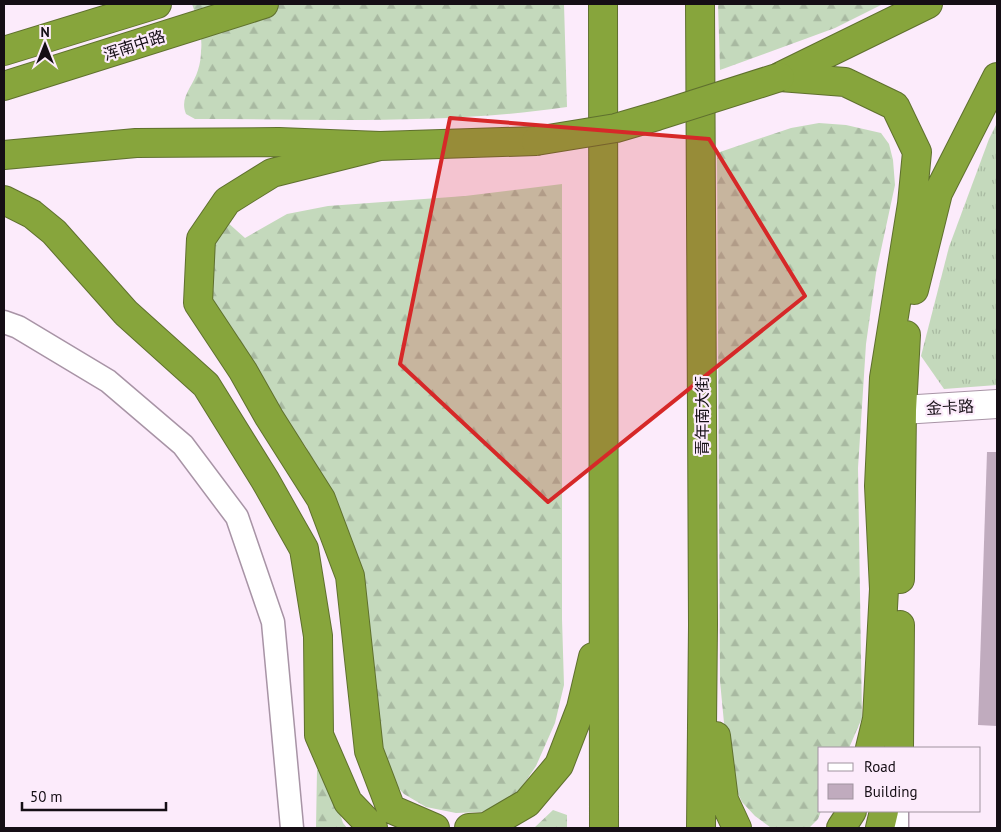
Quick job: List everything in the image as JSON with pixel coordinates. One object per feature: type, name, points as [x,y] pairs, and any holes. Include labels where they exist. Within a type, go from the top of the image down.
[{"type":"highway","name":"浑南中路","points":[[4,51],[158,4]]},
{"type":"highway","name":"浑南中路","points":[[4,86],[264,4]]},
{"type":"highway","points":[[602,4],[604,828]]},
{"type":"highway","name":"青年南大街","points":[[700,4],[703,625],[701,828]]},
{"type":"highway","points":[[4,155],[136,143],[279,142],[380,146],[536,141],[616,128],[780,77],[928,4]]},
{"type":"highway","points":[[780,77],[845,82],[895,106],[917,152],[912,204],[884,378],[878,486],[884,589],[877,720],[870,747]]},
{"type":"highway","points":[[899,747],[902,410],[907,322],[938,193],[997,77]]},
{"type":"highway","points":[[380,146],[272,173],[227,201],[201,240],[198,303],[243,371],[269,417],[321,499],[350,576],[369,751],[391,809],[435,828]]},
{"type":"highway","points":[[4,200],[32,214],[54,232],[126,313],[206,385],[265,480],[304,549],[318,636],[319,735],[348,802],[373,828]]},
{"type":"highway","points":[[469,828],[486,827],[527,803],[559,765],[581,708],[604,607]]},
{"type":"highway","points":[[703,625],[724,800],[737,828]]},
{"type":"highway","points":[[841,828],[851,812]]},
{"type":"highway","points":[[880,828],[884,812]]},
{"type":"street","points":[[4,322],[18,327],[108,381],[183,445],[237,517],[273,622],[292,828]]},
{"type":"street","name":"金卡路","points":[[902,410],[997,404]]},
{"type":"street","points":[[897,828],[898,812]]},
{"type":"highlighted area","points":[[450,118],[709,139],[805,296],[548,502],[400,364]]},
{"type":"green space","points":[[192,4],[564,4],[567,107],[521,113],[428,119],[195,119],[186,114],[184,108],[185,97],[196,76],[201,56],[198,21]]},
{"type":"green space","points":[[718,4],[883,4],[835,28],[720,70]]},
{"type":"green space","points":[[819,123],[846,125],[881,133],[889,144],[893,160],[895,185],[876,273],[866,344],[858,468],[862,718],[849,747],[818,747],[818,812],[821,812],[818,819],[809,828],[770,827],[755,816],[742,802],[729,775],[720,681],[717,153],[791,128]]},
{"type":"green space","points":[[997,123],[997,385],[944,389],[921,356],[949,247],[989,139]]},
{"type":"green space","points":[[562,184],[562,619],[564,685],[555,723],[536,766],[519,791],[499,805],[481,812],[456,813],[426,807],[404,794],[390,779],[378,756],[343,535],[306,447],[233,347],[215,316],[209,293],[207,270],[215,241],[227,222],[245,238],[287,214],[328,206],[465,196]]},
{"type":"green space","points":[[317,770],[326,770],[343,823],[347,828],[316,828]]},
{"type":"green space","points":[[553,810],[567,815],[567,828],[534,828]]},
{"type":"building","points":[[987,452],[997,452],[997,726],[978,725]]}]
